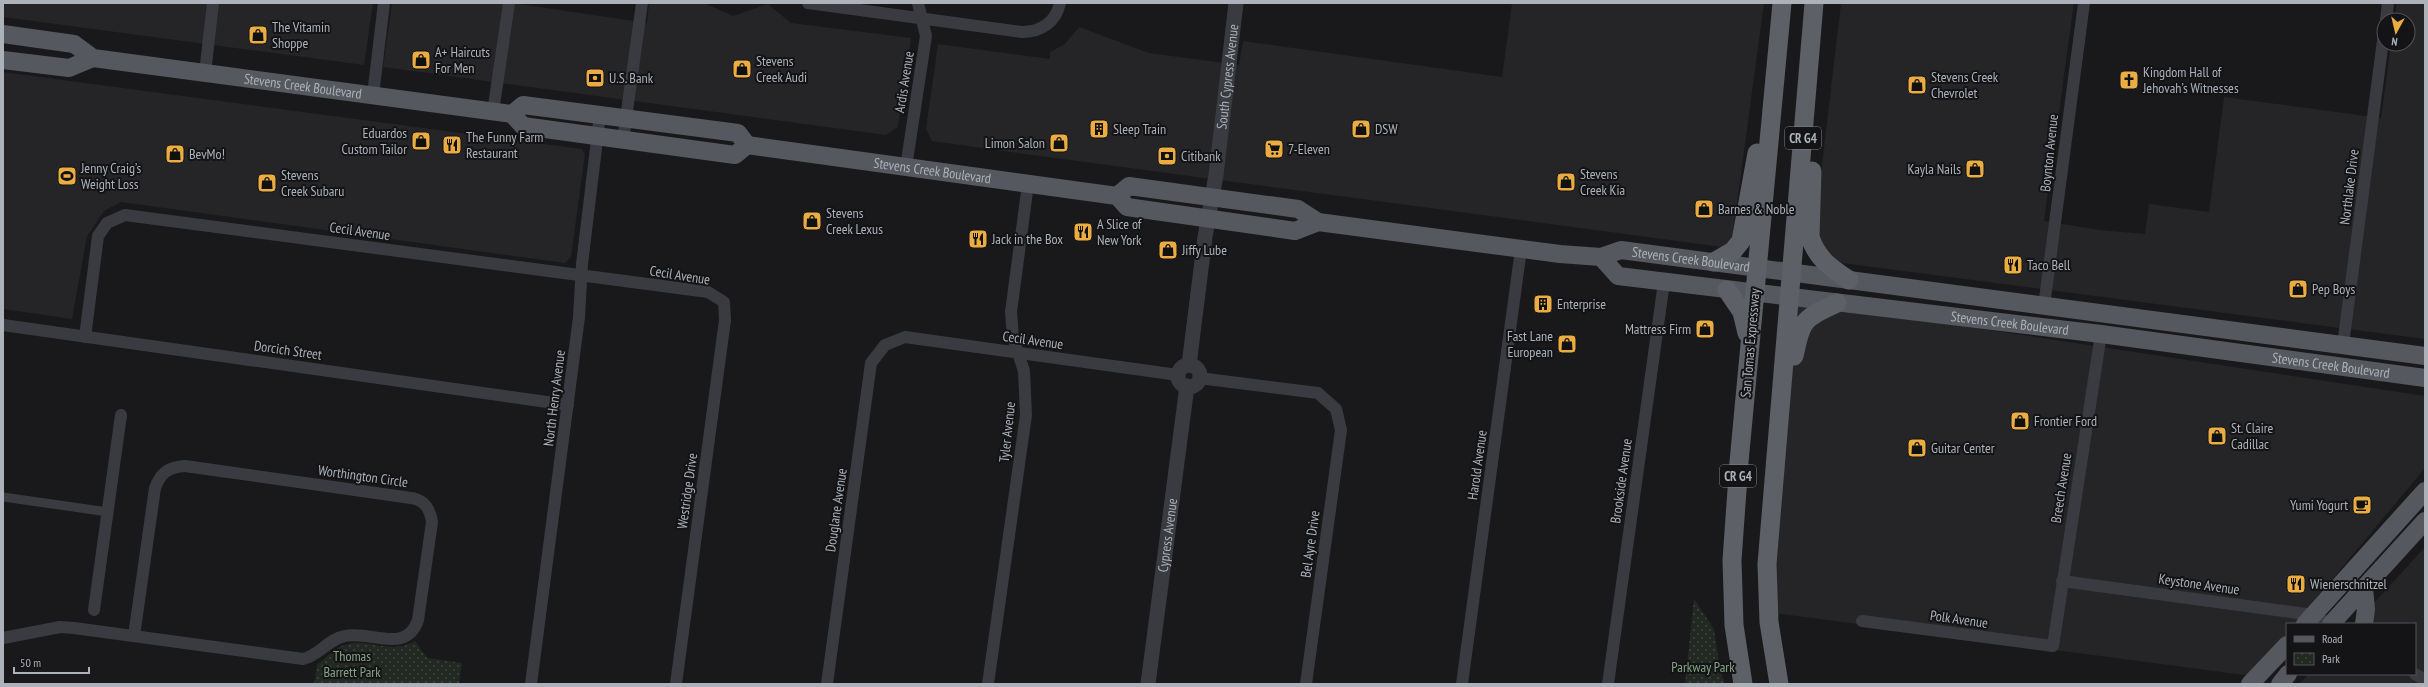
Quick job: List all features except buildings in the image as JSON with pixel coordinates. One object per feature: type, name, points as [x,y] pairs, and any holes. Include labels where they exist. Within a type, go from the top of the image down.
[{"type":"highway","name":"San Tomas Expressway","points":[[1743,684],[1734,625],[1732,560],[1754,293],[1782,3]]},
{"type":"highway","name":"CR G4","points":[[1778,684],[1768,622],[1767,564],[1776,436],[1792,272],[1814,3]]},
{"type":"highway","points":[[1806,103],[1813,151],[1810,237],[1813,246],[1824,262],[1849,280]]},
{"type":"highway","points":[[1714,262],[1733,251],[1741,241],[1758,144],[1770,120]]},
{"type":"highway","points":[[1727,290],[1742,312],[1746,325],[1749,349]]},
{"type":"highway","points":[[1776,436],[1802,324],[1817,313],[1837,304]]},
{"type":"main road","name":"Stevens Creek Boulevard","points":[[3,34],[74,44],[93,58],[512,114]]},
{"type":"main road","points":[[3,60],[69,68],[93,58]]},
{"type":"main road","points":[[523,105],[626,118],[738,133],[747,145],[735,155],[523,126],[512,114],[523,105]]},
{"type":"main road","name":"Stevens Creek Boulevard","points":[[747,145],[1118,196],[1127,208],[1208,220],[1295,231],[1318,222]]},
{"type":"main road","name":"Stevens Creek Boulevard","points":[[1118,196],[1129,186],[1211,196],[1298,208],[1318,222],[1521,249],[1601,257],[1621,250],[2425,356]]},
{"type":"main road","name":"Stevens Creek Boulevard","points":[[1601,257],[1618,276],[1837,304],[1873,305],[2425,378]]},
{"type":"main road","points":[[2013,323],[2025,317],[2037,315],[2044,306]]},
{"type":"main road","points":[[2101,334],[2107,328],[2125,327],[2137,318]]},
{"type":"main road","points":[[2305,362],[2317,354],[2332,355],[2343,346]]},
{"type":"main road","points":[[2309,619],[2425,490]]},
{"type":"main road","points":[[2331,623],[2425,521]]},
{"type":"main road","points":[[2364,588],[2366,609],[2364,623]]},
{"type":"main road","points":[[2250,684],[2286,646]]},
{"type":"main road","points":[[2280,684],[2287,675]]},
{"type":"street","points":[[205,73],[214,3]]},
{"type":"street","points":[[372,95],[384,3]]},
{"type":"street","points":[[493,112],[509,3]]},
{"type":"street","points":[[623,140],[642,3]]},
{"type":"street","points":[[808,3],[1022,32],[1036,31],[1048,25],[1056,14],[1060,3]]},
{"type":"street","name":"Ardis Avenue","points":[[906,167],[926,36],[918,3]]},
{"type":"street","name":"South Cypress Avenue","points":[[1211,196],[1217,168],[1236,3]]},
{"type":"street","name":"Boynton Avenue","points":[[2044,306],[2084,3]]},
{"type":"street","name":"Northlake Drive","points":[[2343,346],[2382,52]]},
{"type":"street","name":"North Henry Avenue","points":[[531,684],[579,317],[581,277],[600,115]]},
{"type":"street","name":"Tyler Avenue","points":[[988,684],[1026,415],[1026,392],[1019,353],[1013,338],[1011,312],[1028,184]]},
{"type":"street","points":[[1189,365],[1211,196]]},
{"type":"street","name":"Cecil Avenue","points":[[85,337],[98,236],[107,223],[125,215],[581,277],[708,292],[724,302]]},
{"type":"street","name":"Harold Avenue","points":[[1462,684],[1521,249]]},
{"type":"street","name":"Brookside Avenue","points":[[1608,684],[1664,282]]},
{"type":"street","name":"Westridge Drive","points":[[676,684],[725,320],[724,302]]},
{"type":"street","name":"Dorcich Street","points":[[3,325],[568,405]]},
{"type":"street","name":"Breech Avenue","points":[[2053,646],[2101,334]]},
{"type":"street","name":"Cecil Avenue","points":[[885,345],[905,337],[1019,353],[1182,381]]},
{"type":"street","name":"Douglane Avenue","points":[[827,684],[871,363],[885,345]]},
{"type":"street","points":[[1189,365],[1196,368],[1199,378],[1196,384],[1182,381],[1183,366],[1189,365]]},
{"type":"street","name":"Bel Ayre Drive","points":[[1199,378],[1318,393],[1336,409],[1341,430],[1306,684]]},
{"type":"street","name":"Cypress Avenue","points":[[1148,684],[1182,381]]},
{"type":"street","points":[[94,610],[121,415]]},
{"type":"street","name":"Worthington Circle","points":[[3,638],[60,627],[303,659],[315,655],[333,641],[345,636],[358,635],[395,640],[403,638],[413,631],[418,620],[432,522],[430,513],[419,499],[404,496],[186,466],[166,471],[159,478],[155,488],[134,636]]},
{"type":"street","points":[[3,497],[108,512]]},
{"type":"street","name":"Keystone Avenue","points":[[2062,582],[2309,619],[2326,623]]},
{"type":"street","name":"Polk Avenue","points":[[1862,621],[2053,646]]},
{"type":"street","points":[[2416,675],[2425,680]]},
{"type":"shaded area","points":[[3,3],[373,3],[364,65],[3,17]]},
{"type":"shaded area","points":[[392,3],[513,3],[647,23],[649,3],[704,3],[733,16],[768,4],[791,23],[911,38],[898,127],[886,135],[383,67]]},
{"type":"shaded area","points":[[1512,3],[1764,3],[1732,240],[1722,247],[1040,156],[932,141],[926,129],[938,44],[1050,59],[1050,52],[1065,44],[1079,27],[1149,53],[1239,65],[1243,41],[1502,77]]},
{"type":"shaded area","points":[[1841,3],[2074,3],[2044,221],[2100,230],[2145,234],[2149,204],[2209,212],[2224,97],[2381,118],[2390,52],[2416,52],[2416,12],[2395,12],[2397,3],[2425,3],[2425,339],[1811,259]]},
{"type":"shaded area","points":[[3,72],[582,149],[585,154],[571,257],[565,263],[121,202],[104,211],[87,236],[72,319],[3,309]]},
{"type":"shaded area","points":[[1792,300],[2425,396],[2425,468],[2296,623],[2286,623],[2286,635],[2252,676],[1767,612]]},
{"type":"shaded area","points":[[2425,547],[2425,684],[2299,684],[2308,675],[2416,675],[2416,623],[2356,623]]},
{"type":"green space","name":"Parkway Park","points":[[1694,599],[1714,629],[1720,670],[1725,684],[1685,684]]},
{"type":"green space","name":"Thomas Barrett Park","points":[[415,641],[427,658],[462,663],[459,684],[314,684],[317,664],[343,645],[365,643],[398,647]]},
{"type":"place","name":"The Vitamin Shoppe","points":[[258,35]]},
{"type":"place","name":"A+ Haircuts For Men","points":[[421,60]]},
{"type":"place","name":"Stevens Creek Audi","points":[[742,69]]},
{"type":"place","name":"U.S. Bank","points":[[595,78]]},
{"type":"place","name":"Kingdom Hall of Jehovah’s Witnesses","points":[[2129,80]]},
{"type":"place","name":"Stevens Creek Chevrolet","points":[[1917,85]]},
{"type":"place","name":"Sleep Train","points":[[1099,129]]},
{"type":"place","name":"DSW","points":[[1361,129]]},
{"type":"place","name":"Eduardos Custom Tailor","points":[[421,141]]},
{"type":"place","name":"Limon Salon","points":[[1059,143]]},
{"type":"place","name":"The Funny Farm Restaurant","points":[[452,145]]},
{"type":"place","name":"7-Eleven","points":[[1274,149]]},
{"type":"place","name":"BevMo!","points":[[175,154]]},
{"type":"place","name":"Citibank","points":[[1167,156]]},
{"type":"place","name":"Kayla Nails","points":[[1975,169]]},
{"type":"place","name":"Jenny Craig’s Weight Loss","points":[[67,176]]},
{"type":"place","name":"Stevens Creek Kia","points":[[1566,182]]},
{"type":"place","name":"Stevens Creek Subaru","points":[[267,183]]},
{"type":"place","name":"Barnes & Noble","points":[[1704,209]]},
{"type":"place","name":"Stevens Creek Lexus","points":[[812,221]]},
{"type":"place","name":"A Slice of New York","points":[[1083,232]]},
{"type":"place","name":"Jack in the Box","points":[[978,239]]},
{"type":"place","name":"Jiffy Lube","points":[[1168,250]]},
{"type":"place","name":"Taco Bell","points":[[2013,265]]},
{"type":"place","name":"Pep Boys","points":[[2298,289]]},
{"type":"place","name":"Enterprise","points":[[1543,304]]},
{"type":"place","name":"Mattress Firm","points":[[1705,329]]},
{"type":"place","name":"Fast Lane European","points":[[1567,344]]},
{"type":"place","name":"Frontier Ford","points":[[2020,421]]},
{"type":"place","name":"St. Claire Cadillac","points":[[2217,436]]},
{"type":"place","name":"Guitar Center","points":[[1917,448]]},
{"type":"place","name":"Yumi Yogurt","points":[[2362,505]]},
{"type":"place","name":"Wienerschnitzel","points":[[2296,584]]}]
